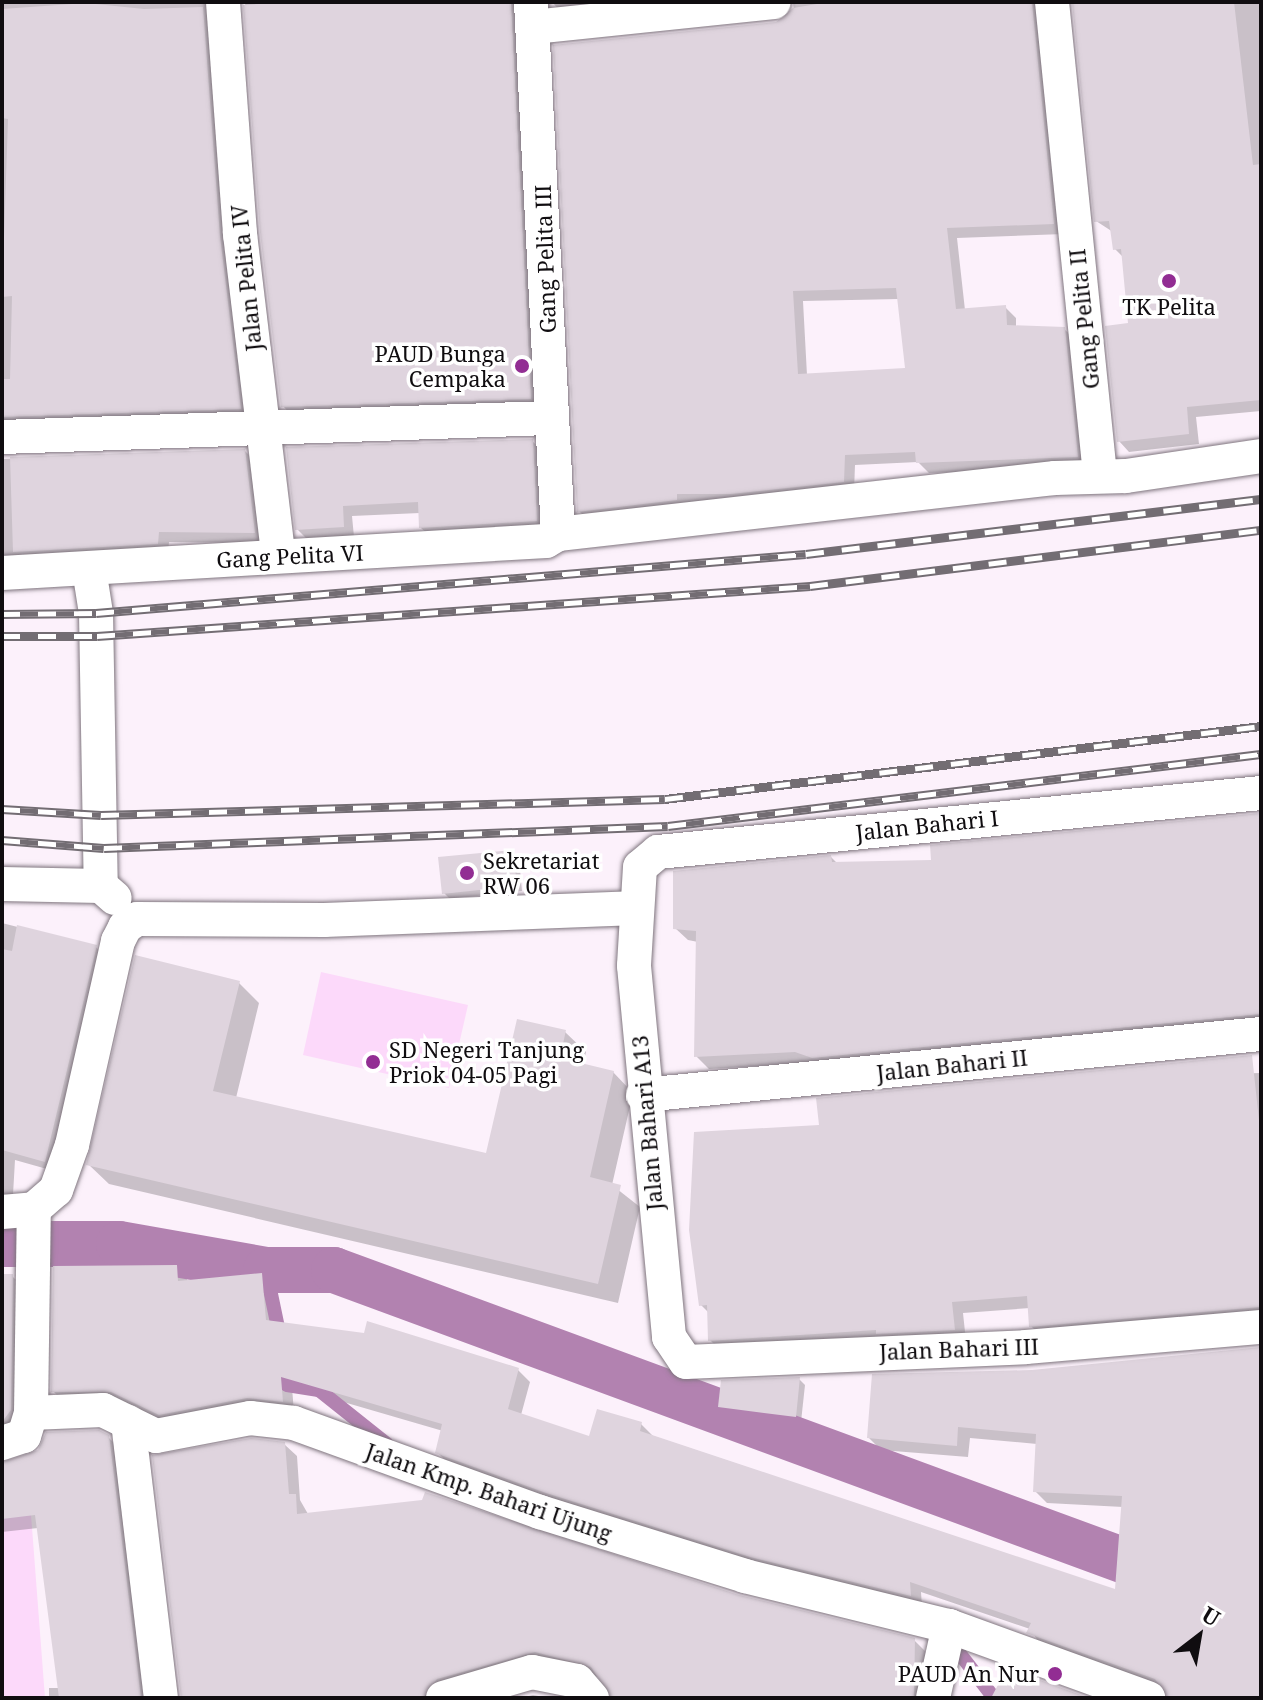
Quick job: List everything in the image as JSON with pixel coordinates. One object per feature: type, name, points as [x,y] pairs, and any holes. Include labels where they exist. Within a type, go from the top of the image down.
[{"type":"street","name":"Jalan Pelita IV","points":[[223,2],[240,234],[278,553]]},
{"type":"street","points":[[532,15],[774,2]]},
{"type":"street","name":"Gang Pelita II","points":[[1052,2],[1100,475]]},
{"type":"street","name":"Gang Pelita III","points":[[532,15],[550,418],[558,525]]},
{"type":"street","points":[[2,437],[263,431],[550,418]]},
{"type":"street","points":[[1100,475],[1261,456]]},
{"type":"street","name":"Gang Pelita VI","points":[[2,573],[278,553],[532,542],[558,525],[1100,475]]},
{"type":"street","points":[[89,569],[96,613],[101,886]]},
{"type":"street","name":"Jalan Bahari I","points":[[634,908],[640,867],[658,852],[1261,793]]},
{"type":"street","points":[[2,884],[101,886],[114,891],[125,927],[72,1145],[56,1190],[23,1214],[31,1296],[31,1413],[24,1436],[2,1443]]},
{"type":"street","points":[[125,927],[137,919],[187,917],[324,920],[634,908]]},
{"type":"street","name":"Jalan Bahari A13","points":[[634,908],[643,1095],[669,1337]]},
{"type":"street","name":"Jalan Bahari II","points":[[643,1095],[1261,1034]]},
{"type":"street","name":"Jalan Bahari III","points":[[669,1337],[686,1362],[700,1363],[1026,1347],[1261,1327]]},
{"type":"street","name":"Jalan Kmp. Bahari Ujung","points":[[31,1413],[103,1410],[156,1436],[250,1418],[294,1423],[540,1512],[946,1639],[1148,1698]]},
{"type":"street","points":[[128,1422],[161,1698]]},
{"type":"street","points":[[933,1698],[946,1639]]},
{"type":"street","points":[[443,1698],[532,1672],[577,1681],[592,1698]]},
{"type":"shaded area","points":[[321,972],[468,1005],[449,1088],[303,1055]]},
{"type":"shaded area","points":[[27,1462],[45,1698],[2,1698],[2,1464]]},
{"type":"building","points":[[292,2],[511,2],[531,399],[281,407],[260,232],[243,5]]},
{"type":"building","points":[[829,2],[1032,2],[1054,224],[947,228],[956,309],[1006,305],[1007,325],[1065,327],[1078,457],[916,463],[915,452],[845,455],[844,482],[731,494],[677,494],[677,500],[577,512],[553,45],[776,22],[793,8]],"holes":[[[896,288],[905,368],[798,374],[793,291]]]},
{"type":"building","points":[[1072,2],[1234,2],[1253,165],[1261,164],[1261,400],[1187,407],[1189,434],[1117,442],[1105,326],[1128,323],[1121,249],[1113,250],[1109,221],[1094,222]]},
{"type":"building","points":[[86,3],[144,9],[203,7],[220,236],[241,409],[2,417],[2,379],[10,379],[12,296],[2,297],[8,119],[2,118],[2,9]]},
{"type":"building","points":[[533,439],[537,521],[419,528],[418,502],[343,506],[344,527],[295,530],[286,447]]},
{"type":"building","points":[[245,449],[255,533],[159,532],[158,544],[13,552],[10,457]]},
{"type":"building","points":[[1261,813],[1261,1014],[812,1058],[795,1052],[694,1057],[696,931],[673,929],[673,871],[831,855],[832,862],[931,860],[930,845]]},
{"type":"building","name":"Sekretariat RW 06","points":[[513,850],[517,886],[442,894],[438,857]]},
{"type":"building","points":[[17,925],[97,945],[45,1162],[2,1150],[2,949],[12,951]]},
{"type":"building","points":[[135,955],[240,981],[213,1091],[486,1153],[517,1019],[566,1030],[560,1058],[614,1071],[590,1177],[621,1185],[598,1284],[86,1165]]},
{"type":"building","points":[[1252,1055],[1261,1139],[1261,1307],[1029,1327],[1027,1296],[952,1302],[955,1330],[876,1334],[876,1330],[708,1341],[707,1305],[699,1306],[689,1230],[694,1132],[819,1125],[816,1098]]},
{"type":"building","points":[[177,1265],[178,1281],[262,1273],[266,1320],[364,1333],[367,1321],[519,1368],[508,1409],[589,1436],[597,1409],[642,1422],[640,1431],[1115,1589],[1122,1496],[1033,1492],[1036,1434],[958,1427],[957,1446],[867,1438],[872,1374],[1032,1370],[1261,1347],[1261,1698],[1168,1698],[1155,1679],[1026,1633],[1031,1623],[910,1582],[911,1596],[750,1557],[546,1493],[435,1453],[442,1424],[281,1377],[283,1402],[247,1398],[159,1415],[111,1392],[51,1392],[53,1266]]},
{"type":"building","points":[[2,1274],[13,1274],[11,1410],[2,1422]]},
{"type":"building","points":[[800,1377],[796,1417],[718,1407],[721,1380]]},
{"type":"building","points":[[99,1430],[109,1435],[141,1698],[59,1698],[35,1515],[2,1519],[2,1462],[38,1450],[46,1432]]},
{"type":"building","points":[[251,1438],[285,1442],[289,1494],[296,1494],[297,1514],[422,1500],[425,1492],[739,1595],[915,1638],[914,1698],[611,1698],[591,1667],[535,1652],[437,1679],[424,1697],[181,1698],[152,1455]]},
{"type":"building","points":[[1007,1668],[1089,1698],[991,1698]]},
{"type":"waterway","points":[[2,1244],[119,1244],[266,1270],[334,1270],[1261,1611]]},
{"type":"waterway","points":[[266,1270],[280,1337]]},
{"type":"waterway","points":[[284,1361],[287,1385],[319,1390],[387,1444]]},
{"type":"waterway","points":[[950,1641],[994,1698]]},
{"type":"railway","points":[[2,614],[96,613],[806,554],[1261,499]]},
{"type":"railway","points":[[2,636],[97,636],[810,586],[1261,530]]},
{"type":"railway","points":[[2,809],[101,815],[665,799],[1261,726]]},
{"type":"railway","points":[[2,840],[104,848],[668,826],[1261,754]]},
{"type":"place","name":"TK Pelita","points":[[1169,281]]},
{"type":"place","name":"PAUD Bunga Cempaka","points":[[522,366]]},
{"type":"place","name":"Sekretariat RW 06","points":[[467,873]]},
{"type":"place","name":"SD Negeri Tanjung Priok 04-05 Pagi","points":[[373,1062]]},
{"type":"place","name":"PAUD An Nur","points":[[1055,1674]]}]
